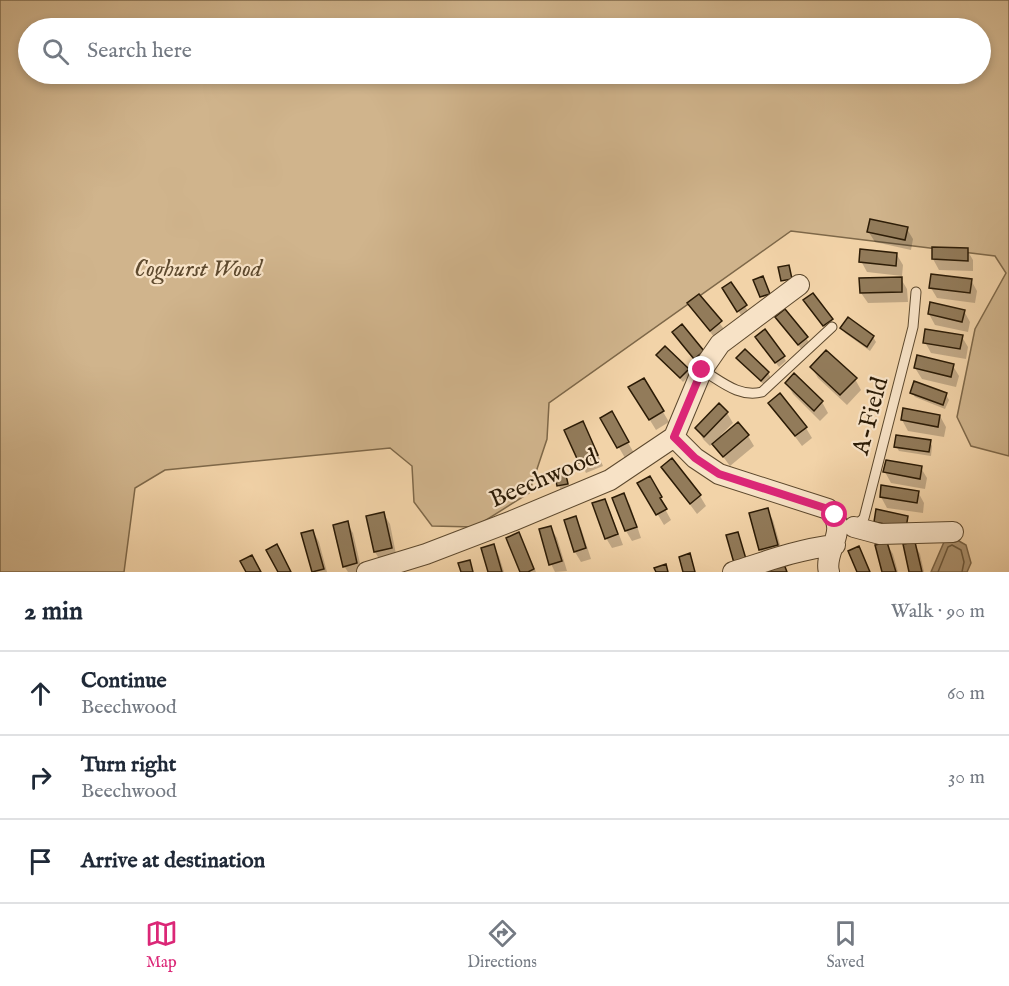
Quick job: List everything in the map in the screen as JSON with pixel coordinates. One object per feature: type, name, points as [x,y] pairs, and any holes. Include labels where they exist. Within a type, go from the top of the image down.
[{"type":"street","points":[[799,285],[720,344],[702,370],[674,437],[695,458],[719,474],[828,509],[835,515],[842,533]]},
{"type":"street","name":"Beechwood","points":[[367,572],[426,554],[610,480],[674,437]]},
{"type":"street","points":[[733,572],[818,547],[842,533],[953,532]]},
{"type":"street","points":[[829,572],[827,559],[842,533]]},
{"type":"lane","name":"A-Field","points":[[842,533],[864,518],[913,327],[916,292]]},
{"type":"lane","points":[[702,370],[738,392],[751,395],[762,392],[832,327]]},
{"type":"green space","name":"Coghurst Wood","points":[[0,0],[1009,0],[1009,456],[971,446],[957,417],[975,329],[1006,273],[995,256],[791,231],[549,403],[547,439],[529,493],[475,527],[432,526],[414,502],[412,466],[390,448],[165,470],[135,488],[124,572],[0,572]]},
{"type":"water","points":[[952,537],[966,545],[971,563],[967,572],[931,572],[944,542]]},
{"type":"building","points":[[870,219],[908,227],[905,240],[867,232]]},
{"type":"building","points":[[932,247],[968,248],[968,261],[932,259]]},
{"type":"building","points":[[860,249],[897,253],[896,266],[859,262]]},
{"type":"building","points":[[789,265],[792,279],[781,281],[778,267]]},
{"type":"building","points":[[931,274],[972,279],[970,293],[929,288]]},
{"type":"building","points":[[763,276],[770,294],[760,297],[753,280]]},
{"type":"building","points":[[902,277],[902,292],[860,293],[859,278]]},
{"type":"building","points":[[731,282],[747,305],[737,312],[722,288]]},
{"type":"building","points":[[813,293],[833,319],[823,326],[803,300]]},
{"type":"building","points":[[699,294],[722,321],[710,331],[687,303]]},
{"type":"building","points":[[930,302],[965,310],[962,322],[928,314]]},
{"type":"building","points":[[785,309],[808,337],[798,345],[775,317]]},
{"type":"building","points":[[848,317],[874,336],[867,347],[840,328]]},
{"type":"building","points":[[682,324],[704,351],[694,359],[672,332]]},
{"type":"building","points":[[765,329],[785,356],[775,363],[755,337]]},
{"type":"building","points":[[925,329],[963,335],[960,349],[923,343]]},
{"type":"building","points":[[665,346],[689,369],[680,378],[656,355]]},
{"type":"building","points":[[745,349],[769,372],[761,381],[736,358]]},
{"type":"building","points":[[826,350],[857,378],[840,395],[810,367]]},
{"type":"building","points":[[917,355],[954,364],[951,377],[914,368]]},
{"type":"building","points":[[794,373],[823,401],[814,411],[785,383]]},
{"type":"building","points":[[644,378],[664,411],[649,420],[628,387]]},
{"type":"building","points":[[914,381],[947,393],[943,405],[910,393]]},
{"type":"building","points":[[780,393],[807,427],[795,436],[768,403]]},
{"type":"building","points":[[719,403],[728,412],[704,437],[695,428]]},
{"type":"building","points":[[903,408],[940,415],[938,427],[901,420]]},
{"type":"building","points":[[612,411],[629,442],[617,448],[600,418]]},
{"type":"building","points":[[583,421],[598,455],[579,463],[564,430]]},
{"type":"building","points":[[738,422],[749,435],[723,457],[712,444]]},
{"type":"building","points":[[896,435],[931,440],[929,452],[894,447]]},
{"type":"building","points":[[672,458],[701,495],[690,504],[661,467]]},
{"type":"building","points":[[886,460],[922,466],[920,479],[883,472]]},
{"type":"building","points":[[565,470],[568,484],[557,486],[554,472]]},
{"type":"building","points":[[650,476],[667,509],[656,515],[637,483]]},
{"type":"building","points":[[881,485],[919,491],[917,503],[880,497]]},
{"type":"building","points":[[624,493],[637,527],[625,531],[612,498]]},
{"type":"building","points":[[605,499],[618,534],[605,539],[592,503]]},
{"type":"building","points":[[768,508],[778,545],[759,550],[749,513]]},
{"type":"building","points":[[876,509],[908,516],[906,528],[874,522]]},
{"type":"building","points":[[384,512],[392,548],[374,552],[366,516]]},
{"type":"building","points":[[576,516],[586,548],[574,552],[564,520]]},
{"type":"building","points":[[348,521],[357,563],[343,567],[333,525]]},
{"type":"building","points":[[551,526],[562,561],[549,565],[539,529]]},
{"type":"building","points":[[313,530],[324,569],[312,572],[301,533]]},
{"type":"building","points":[[519,532],[534,569],[528,572],[520,572],[506,538]]},
{"type":"building","points":[[738,532],[746,559],[734,563],[726,535]]},
{"type":"building","points":[[887,542],[896,572],[882,572],[875,545]]},
{"type":"building","points":[[915,542],[922,572],[909,572],[903,544]]},
{"type":"building","points":[[277,544],[291,572],[278,572],[266,550]]},
{"type":"building","points":[[494,544],[502,572],[488,572],[481,548]]},
{"type":"building","points":[[859,546],[870,572],[857,572],[848,551]]},
{"type":"building","points":[[690,553],[695,572],[683,572],[679,557]]},
{"type":"building","points":[[252,555],[261,572],[246,572],[240,561]]},
{"type":"building","points":[[470,560],[473,572],[461,572],[458,563]]},
{"type":"building","points":[[666,564],[668,572],[656,572],[654,568]]},
{"type":"building","points":[[784,564],[787,572],[761,572]]},
{"type":"route","points":[[702,370],[674,437],[695,458],[719,474],[828,509],[835,515]]}]
